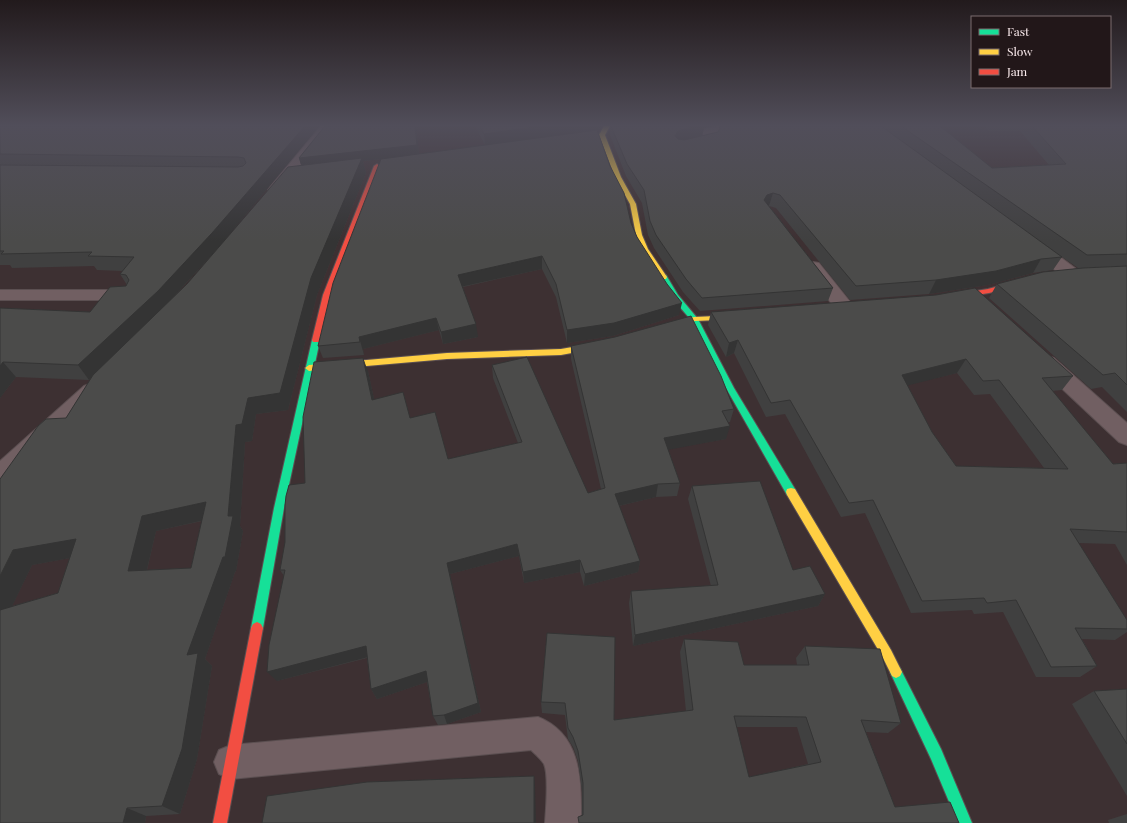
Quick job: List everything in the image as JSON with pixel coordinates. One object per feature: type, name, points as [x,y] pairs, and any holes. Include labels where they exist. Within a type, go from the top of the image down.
[{"type":"street","points":[[263,205],[296,164]]},
{"type":"street","points":[[361,168],[388,164]]},
{"type":"street","points":[[614,164],[618,178],[634,204],[644,249],[675,296],[694,319],[730,388],[887,654],[936,754],[965,823]]},
{"type":"street","points":[[220,823],[279,508],[309,368],[327,295],[376,166]]},
{"type":"street","points":[[286,176],[309,173]]},
{"type":"street","points":[[1022,238],[1071,275]]},
{"type":"street","points":[[803,254],[844,307]]},
{"type":"street","points":[[943,299],[989,291],[1032,279]]},
{"type":"street","points":[[972,294],[989,310]]},
{"type":"street","points":[[0,295],[128,295]]},
{"type":"street","points":[[657,330],[694,319],[751,316]]},
{"type":"street","points":[[309,368],[447,356],[561,352],[614,343]]},
{"type":"street","points":[[1035,352],[1127,436]]},
{"type":"street","points":[[0,475],[102,381]]},
{"type":"street","points":[[231,762],[538,733],[557,754],[560,764],[563,783],[563,823]]},
{"type":"building","points":[[245,164],[272,164],[212,233],[158,291],[78,365],[3,362],[0,366],[0,308],[90,312],[110,287],[126,286],[129,280],[126,275],[120,274],[134,257],[88,256],[92,252],[1,254],[4,251],[0,251],[0,165],[243,166]]},
{"type":"building","points":[[309,164],[359,164],[311,278],[280,393],[248,398],[242,424],[236,425],[228,516],[233,516],[225,557],[223,557],[187,655],[198,653],[182,749],[162,806],[127,808],[123,823],[0,823],[0,610],[58,593],[76,539],[13,550],[0,576],[0,479],[38,426],[46,419],[66,418],[93,375],[187,284],[288,167]],"holes":[[[206,502],[191,568],[128,571],[142,516]]]},
{"type":"building","points":[[379,164],[609,164],[624,193],[631,223],[637,237],[667,284],[682,303],[614,323],[567,330],[556,284],[542,256],[458,275],[476,324],[441,332],[436,318],[359,337],[360,342],[318,346],[333,283]]},
{"type":"building","points":[[627,164],[934,164],[1062,257],[1041,259],[996,271],[936,280],[856,286],[780,195],[773,193],[767,195],[764,200],[833,288],[702,298],[686,279],[656,235],[650,221],[644,190]]},
{"type":"building","points":[[956,164],[988,164],[992,168],[1058,164],[1127,164],[1127,254],[1087,255]]},
{"type":"building","points":[[1127,266],[1127,385],[1115,373],[1103,375],[997,284],[1043,272]]},
{"type":"building","points":[[975,288],[1073,376],[1042,378],[1113,464],[1127,463],[1127,532],[1070,529],[1127,620],[1127,629],[1075,628],[1097,666],[1051,667],[1016,600],[987,603],[984,598],[922,601],[873,500],[849,503],[790,400],[771,403],[738,340],[729,343],[711,312],[936,295]],"holes":[[[966,359],[983,381],[999,380],[1068,469],[956,466],[932,432],[902,375]]]},
{"type":"building","points":[[691,316],[721,376],[734,409],[722,411],[730,426],[664,438],[680,483],[658,484],[615,494],[640,561],[585,574],[580,560],[523,572],[517,544],[447,563],[478,703],[444,715],[433,716],[426,671],[371,689],[366,646],[267,672],[269,645],[285,570],[280,570],[285,542],[286,496],[289,485],[305,483],[303,417],[314,362],[363,358],[372,400],[403,392],[410,418],[435,412],[448,459],[522,442],[492,365],[527,357],[588,493],[605,488],[571,346],[615,337]]},
{"type":"building","points":[[760,481],[793,570],[810,566],[825,594],[635,635],[631,591],[718,585],[692,486]]},
{"type":"building","points":[[547,633],[615,637],[614,720],[693,710],[684,639],[738,642],[744,665],[809,665],[805,646],[880,649],[901,723],[861,720],[895,807],[950,802],[959,823],[579,823],[578,817],[583,815],[583,783],[578,751],[568,728],[565,703],[541,702]],"holes":[[[734,716],[806,717],[821,762],[749,777]]]},
{"type":"building","points":[[1127,689],[1127,744],[1094,691]]},
{"type":"building","points":[[534,776],[534,823],[262,823],[267,796],[367,782]]},
{"type":"traffic: fast","points":[[663,277],[675,296],[694,319],[730,388],[791,492]]},
{"type":"traffic: fast","points":[[257,628],[279,508],[316,340]]},
{"type":"traffic: fast","points":[[896,672],[936,754],[965,823]]},
{"type":"traffic: slow","points":[[613,164],[618,177],[633,204],[639,235],[645,249],[663,277]]},
{"type":"traffic: slow","points":[[665,328],[694,319],[739,317]]},
{"type":"traffic: slow","points":[[309,368],[447,356],[561,352],[601,345]]},
{"type":"traffic: slow","points":[[791,492],[887,654],[896,672]]},
{"type":"traffic: jam","points":[[316,340],[327,295],[377,166]]},
{"type":"traffic: jam","points":[[951,297],[989,291],[1022,282]]},
{"type":"traffic: jam","points":[[220,823],[257,628]]}]
